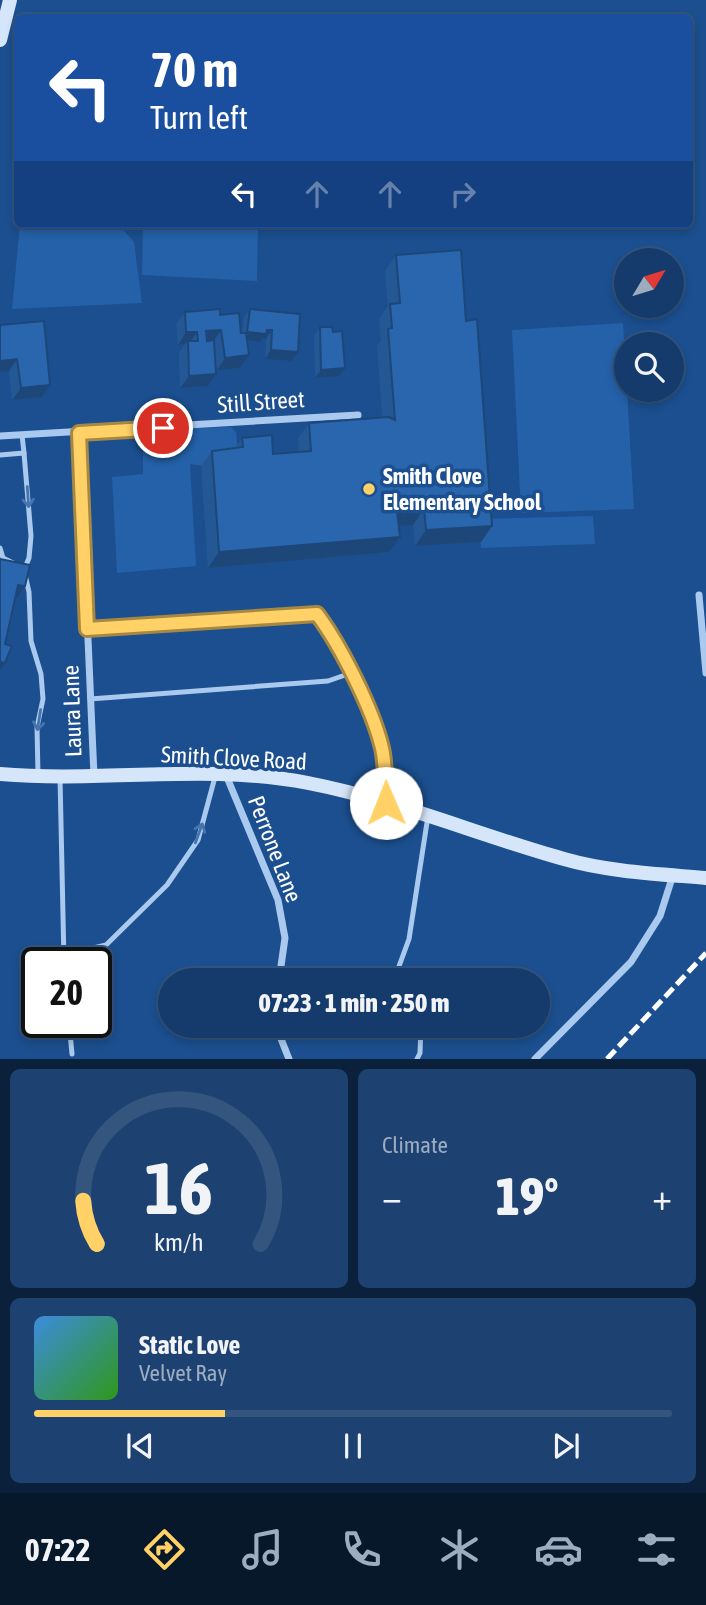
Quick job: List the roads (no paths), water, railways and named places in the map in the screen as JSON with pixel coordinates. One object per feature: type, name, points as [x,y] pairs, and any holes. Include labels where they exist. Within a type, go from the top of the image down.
[{"type":"street","points":[[0,40],[10,0]]},
{"type":"street","name":"Still Street","points":[[0,436],[358,415]]},
{"type":"street","name":"Laura Lane","points":[[79,433],[94,776]]},
{"type":"street","points":[[699,595],[706,673]]},
{"type":"street","name":"Smith Clove Road","points":[[0,774],[38,778],[221,775],[307,783],[429,815],[566,860],[706,878]]},
{"type":"street","name":"Perrone Lane","points":[[221,775],[278,900],[285,938],[281,968]]},
{"type":"street","points":[[536,1059],[631,962],[660,916],[673,875]]},
{"type":"street","points":[[280,1038],[289,1059]]},
{"type":"lane","points":[[22,435],[31,536],[29,558],[24,569],[29,592],[31,642],[42,687],[37,727],[38,778]]},
{"type":"lane","points":[[0,455],[24,453]]},
{"type":"lane","points":[[0,548],[3,558],[24,569]]},
{"type":"lane","points":[[87,629],[317,614],[331,632],[381,745],[386,803]]},
{"type":"lane","points":[[90,699],[328,681],[351,673]]},
{"type":"lane","points":[[100,947],[106,945],[167,885],[198,840],[221,775]]},
{"type":"lane","points":[[60,777],[64,947]]},
{"type":"lane","points":[[398,968],[412,926],[429,815]]},
{"type":"lane","points":[[70,1038],[72,1054]]},
{"type":"lane","points":[[416,1059],[420,1053],[421,1038]]},
{"type":"railway","points":[[607,1059],[706,953]]},
{"type":"place","name":"Smith Clove Elementary School","points":[[369,489]]}]
